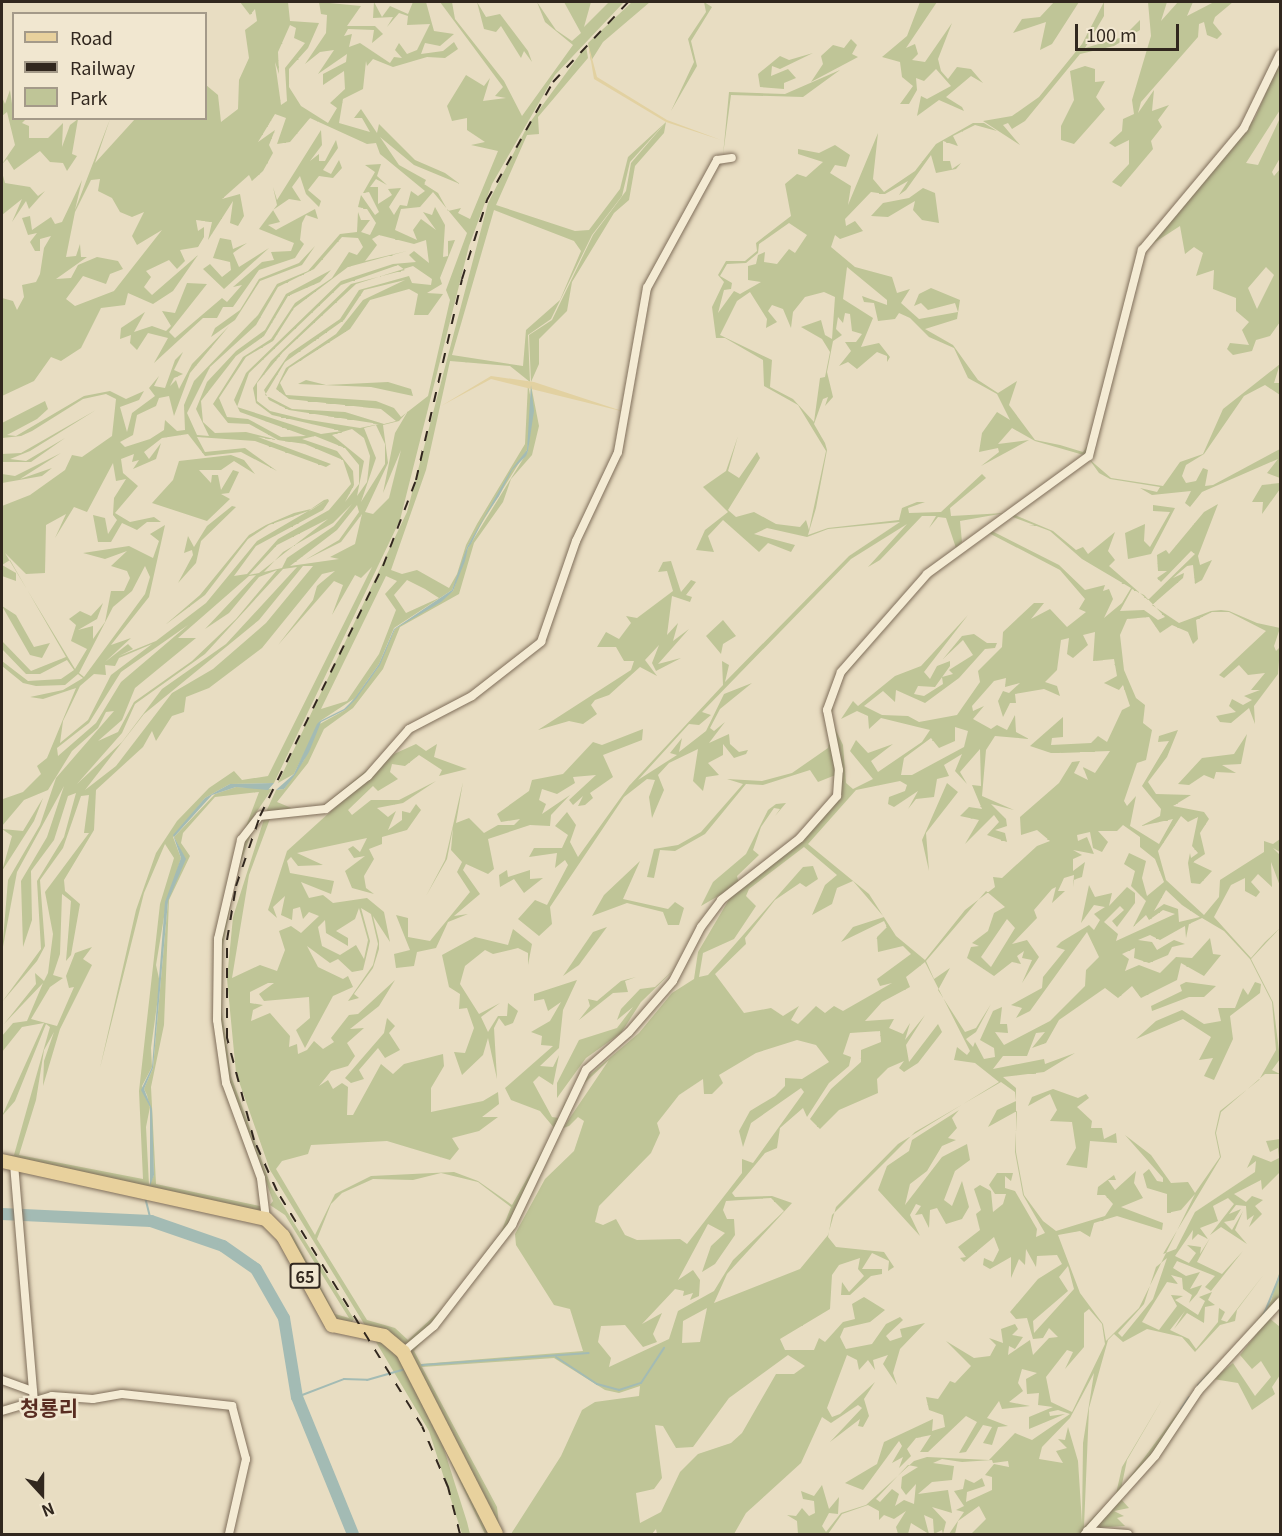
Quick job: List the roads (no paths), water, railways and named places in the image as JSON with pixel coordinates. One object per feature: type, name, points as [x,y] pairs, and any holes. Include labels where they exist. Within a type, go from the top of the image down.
[{"type":"main road","points":[[8,1162],[266,1220]]},
{"type":"main road","name":"65","points":[[266,1220],[284,1236],[332,1325],[384,1336],[404,1352],[496,1534]]},
{"type":"street","points":[[404,1352],[434,1326],[512,1225],[586,1070],[629,1032],[673,981],[700,927],[721,900],[800,838],[837,796],[839,770],[827,710],[841,672],[927,574],[1089,456],[1142,250],[1244,128],[1281,54]]},
{"type":"street","points":[[266,1220],[261,1178],[226,1083],[217,1020],[218,939],[241,840],[260,816],[326,810],[368,776],[409,729],[472,696],[541,642],[576,541],[618,452],[647,288],[717,160],[732,158]]},
{"type":"street","points":[[8,1162],[34,1401]]},
{"type":"street","points":[[1086,1533],[1155,1456],[1199,1390],[1281,1302]]},
{"type":"street","points":[[2,1380],[33,1390]]},
{"type":"street","points":[[2,1411],[34,1401],[122,1394],[232,1406],[246,1459],[229,1534]]},
{"type":"street","points":[[1086,1533],[1128,1534]]},
{"type":"water","points":[[531,385],[534,411],[528,451],[512,470],[499,496],[484,518],[468,548],[453,591],[441,602],[395,629],[380,665],[356,699],[345,710],[321,722],[309,752],[295,775],[284,789],[276,790],[294,774],[317,724],[344,709],[355,698],[379,664],[394,629],[452,590],[467,547],[511,470],[527,450]]},
{"type":"water","points":[[274,783],[268,790],[236,787],[212,795],[174,837],[186,859],[168,901],[153,1068],[144,1089],[152,1109],[154,1175],[150,1186],[150,1107],[141,1090],[152,1067],[165,902],[181,858],[173,835],[205,798],[230,784]]},
{"type":"waterway","points":[[145,1197],[151,1221]]},
{"type":"waterway","points":[[2,1214],[151,1221],[223,1246],[256,1269],[284,1318],[297,1397],[353,1534]]},
{"type":"waterway","points":[[1264,1314],[1280,1275]]},
{"type":"waterway","points":[[556,1357],[597,1384],[619,1390],[641,1383],[664,1348]]},
{"type":"waterway","points":[[422,1365],[589,1353]]},
{"type":"waterway","points":[[1198,1385],[1219,1364]]},
{"type":"waterway","points":[[297,1397],[344,1379],[367,1380],[405,1369]]},
{"type":"waterway","points":[[1181,1409],[1189,1397]]},
{"type":"railway","points":[[460,1534],[448,1487],[422,1426],[277,1191],[254,1140],[227,1038],[227,940],[236,886],[260,816],[383,566],[416,480],[462,279],[487,200],[553,82],[628,2]]},
{"type":"district","name":"청룡리","points":[[49,1407]]}]
